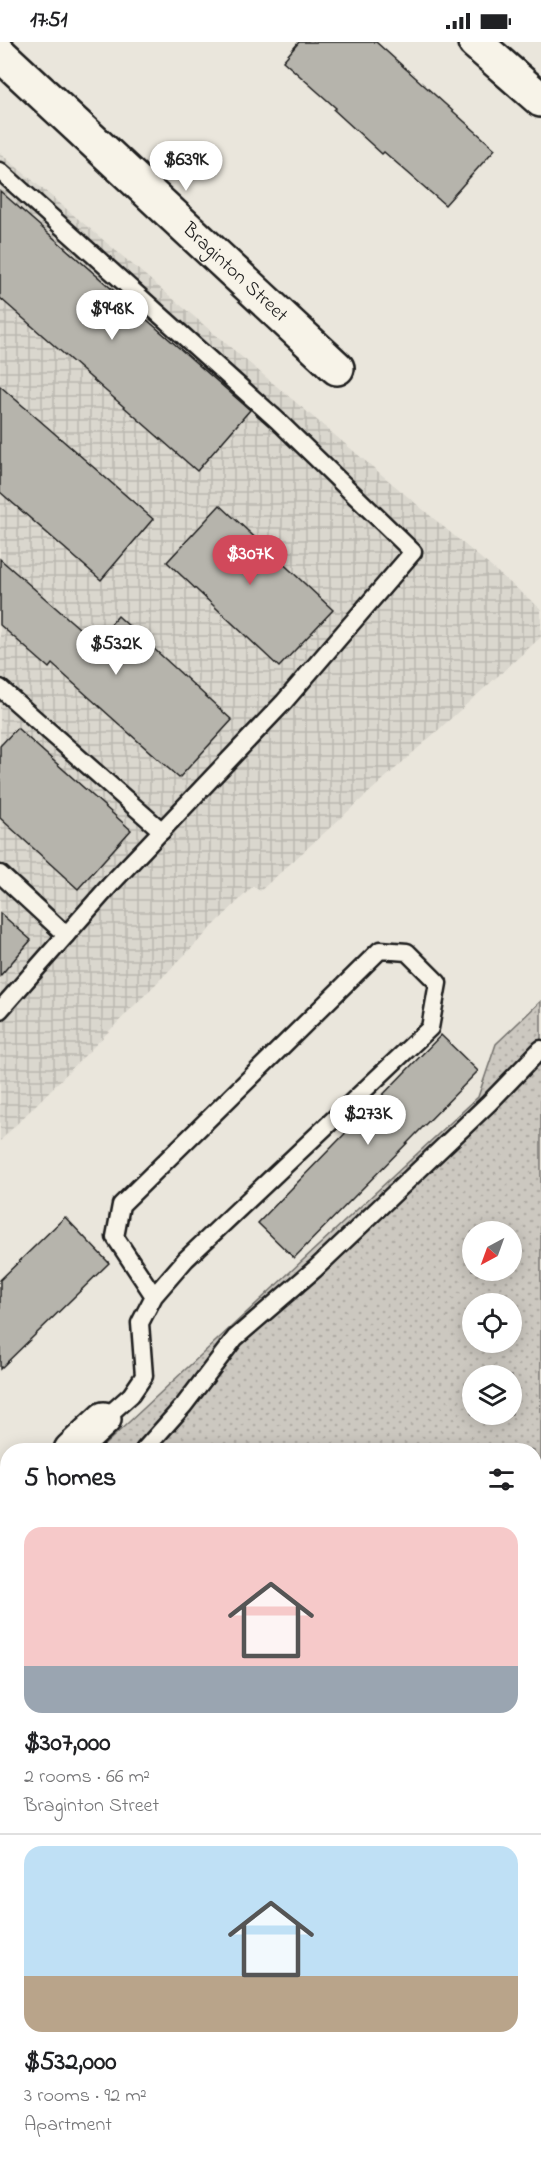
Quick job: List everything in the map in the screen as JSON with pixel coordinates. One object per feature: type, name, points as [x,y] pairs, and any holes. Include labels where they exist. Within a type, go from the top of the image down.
[{"type":"street","points":[[475,42],[541,100]]},
{"type":"street","name":"Braginton Street","points":[[0,54],[337,368]]},
{"type":"street","points":[[78,1443],[104,1419]]},
{"type":"lane","points":[[0,171],[277,420],[413,552],[284,702],[66,935],[0,1010]]},
{"type":"lane","points":[[0,688],[162,831]]},
{"type":"lane","points":[[0,874],[66,935]]},
{"type":"lane","points":[[104,1419],[131,1395],[144,1376],[140,1323],[154,1296],[186,1259],[430,1028],[438,983],[407,952],[380,950],[121,1205],[115,1237],[154,1296]]},
{"type":"lane","points":[[150,1443],[184,1405],[235,1338],[315,1269],[489,1103],[541,1049]]},
{"type":"shaded area","points":[[0,153],[541,609],[541,637],[260,891],[253,886],[0,1141]]},
{"type":"shaded area","points":[[541,1001],[541,1443],[107,1443],[478,1097],[496,1044]]},
{"type":"building","points":[[299,42],[376,42],[495,149],[445,205],[384,152],[382,154],[334,110],[336,108],[283,61]]},
{"type":"building","points":[[0,191],[250,410],[197,471],[0,298]]},
{"type":"building","points":[[0,386],[153,519],[101,580],[0,492]]},
{"type":"building","points":[[220,505],[333,610],[279,667],[167,562]]},
{"type":"building","points":[[0,559],[95,642],[118,616],[232,720],[179,778],[52,664],[49,668],[0,625]]},
{"type":"building","points":[[17,728],[131,830],[78,889],[0,818],[0,746]]},
{"type":"building","points":[[0,913],[31,940],[0,976]]},
{"type":"building","points":[[441,1035],[478,1071],[294,1258],[258,1223]]},
{"type":"building","points":[[65,1217],[109,1263],[0,1369],[0,1280]]}]
